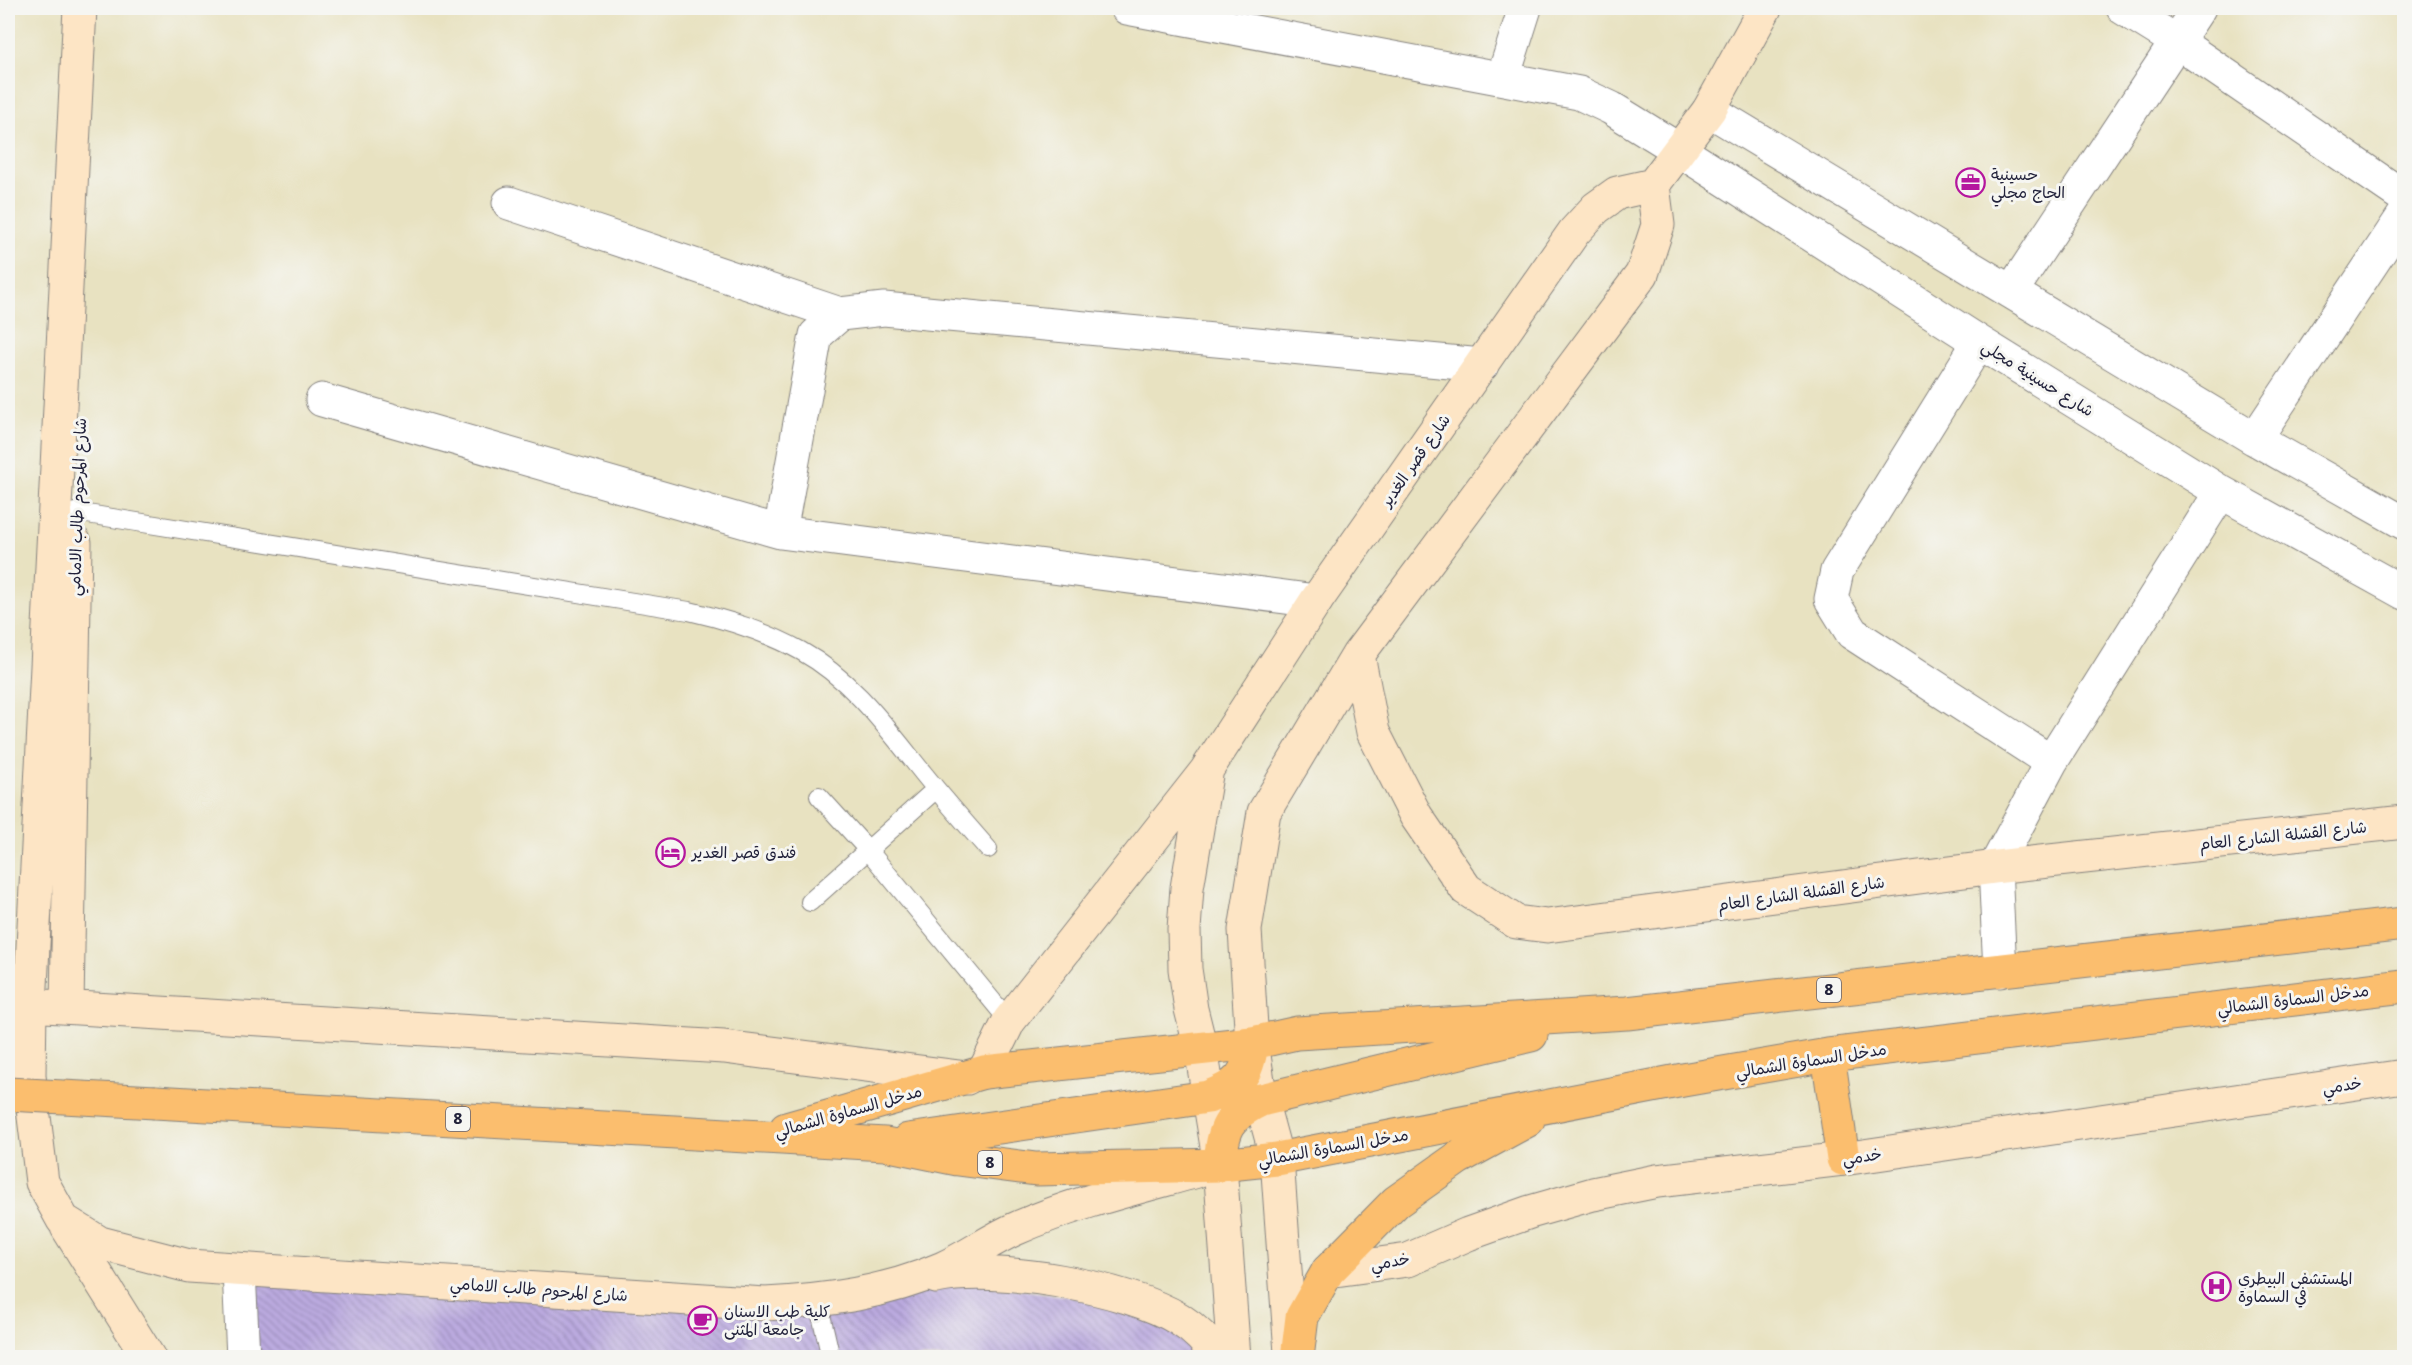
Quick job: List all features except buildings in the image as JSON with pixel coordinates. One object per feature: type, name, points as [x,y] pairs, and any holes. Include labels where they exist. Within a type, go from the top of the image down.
[{"type":"highway","name":"مدخل السماوة الشمالي","points":[[761,1136],[976,1075],[1252,1043],[1297,1033],[1627,1013],[2404,924]]},
{"type":"highway","name":"مدخل السماوة الشمالي","points":[[761,1136],[885,1144],[958,1159],[1036,1169],[1220,1165],[1277,1160],[1683,1080],[1828,1055],[2404,986]]},
{"type":"highway","points":[[1220,1165],[1225,1130],[1245,1107],[1261,1100],[1381,1069],[1627,1013]]},
{"type":"highway","points":[[885,1144],[1208,1097],[1227,1090],[1245,1073],[1252,1043]]},
{"type":"highway","points":[[1828,1055],[1843,1159]]},
{"type":"highway","points":[[1297,1358],[1302,1317],[1328,1271],[1396,1202],[1458,1158],[1535,1117],[1683,1080]]},
{"type":"highway","name":"8","points":[[8,1094],[761,1136]]},
{"type":"main road","name":"شارع المرحوم طالب الامامي","points":[[80,8],[30,1006],[29,1076],[42,1182],[63,1220],[100,1243],[189,1266],[765,1304],[818,1302],[888,1288],[943,1268],[1015,1229],[1117,1193],[1220,1165]]},
{"type":"main road","name":"شارع المرحوم طالب الامامي","points":[[67,1006],[75,512],[101,8]]},
{"type":"main road","points":[[1291,1358],[1277,1160],[1261,1100],[1252,1043],[1245,930],[1264,812],[1358,655],[1642,274],[1658,225],[1653,185],[1709,110],[1765,8]]},
{"type":"main road","name":"شارع قصر الغدير","points":[[976,1075],[1009,1021],[1206,771],[1316,601],[1574,232],[1617,193],[1653,185]]},
{"type":"main road","name":"شارع القشلة الشارع العام","points":[[1358,655],[1373,732],[1416,816],[1466,889],[1516,922],[1547,926],[1995,867],[2404,822]]},
{"type":"main road","points":[[1206,771],[1187,888],[1184,928],[1185,969],[1220,1165],[1234,1358]]},
{"type":"main road","points":[[30,1006],[67,1006],[724,1047],[976,1075]]},
{"type":"main road","name":"خدمي","points":[[1328,1271],[1408,1260],[1468,1234],[1530,1212],[1593,1194],[1657,1181],[1843,1159],[2404,1076]]},
{"type":"main road","points":[[63,1220],[149,1358]]},
{"type":"main road","points":[[888,1288],[950,1274],[1009,1274],[1084,1286],[1138,1302],[1179,1319],[1208,1342],[1218,1358]]},
{"type":"street","name":"شارع حسينية مجلي","points":[[1127,8],[1579,93],[1611,108],[1679,150],[1979,342],[2221,492],[2404,593]]},
{"type":"street","points":[[1503,78],[1525,8]]},
{"type":"street","points":[[2123,8],[2176,40],[2404,197]]},
{"type":"street","points":[[2011,291],[2199,8]]},
{"type":"street","points":[[1709,110],[2255,439],[2404,523]]},
{"type":"street","points":[[509,203],[840,314],[884,309],[1482,364]]},
{"type":"street","points":[[2255,439],[2404,215]]},
{"type":"street","points":[[780,532],[816,335],[840,314]]},
{"type":"street","points":[[1979,342],[1837,571],[1831,599],[1852,633],[2051,762]]},
{"type":"street","points":[[322,400],[780,532],[1316,601]]},
{"type":"street","points":[[2000,971],[1995,867],[2051,762],[2221,492]]},
{"type":"street","points":[[239,1270],[243,1358]]},
{"type":"lane","points":[[75,512],[689,610],[729,620],[766,633],[802,651],[864,698],[936,789],[988,849]]},
{"type":"lane","points":[[810,902],[936,789]]},
{"type":"lane","points":[[819,796],[868,850],[1009,1021]]},
{"type":"lane","points":[[818,1302],[831,1358]]},
{"type":"place","name":"حسينية الحاج مجلي","points":[[1970,183]]},
{"type":"place","name":"فندق قصر الغدير","points":[[671,852]]},
{"type":"place","name":"المستشفى البيطري في السماوة","points":[[2217,1287]]},
{"type":"place","name":"كلية طب الاسنان جامعة المثنى","points":[[703,1320]]}]
